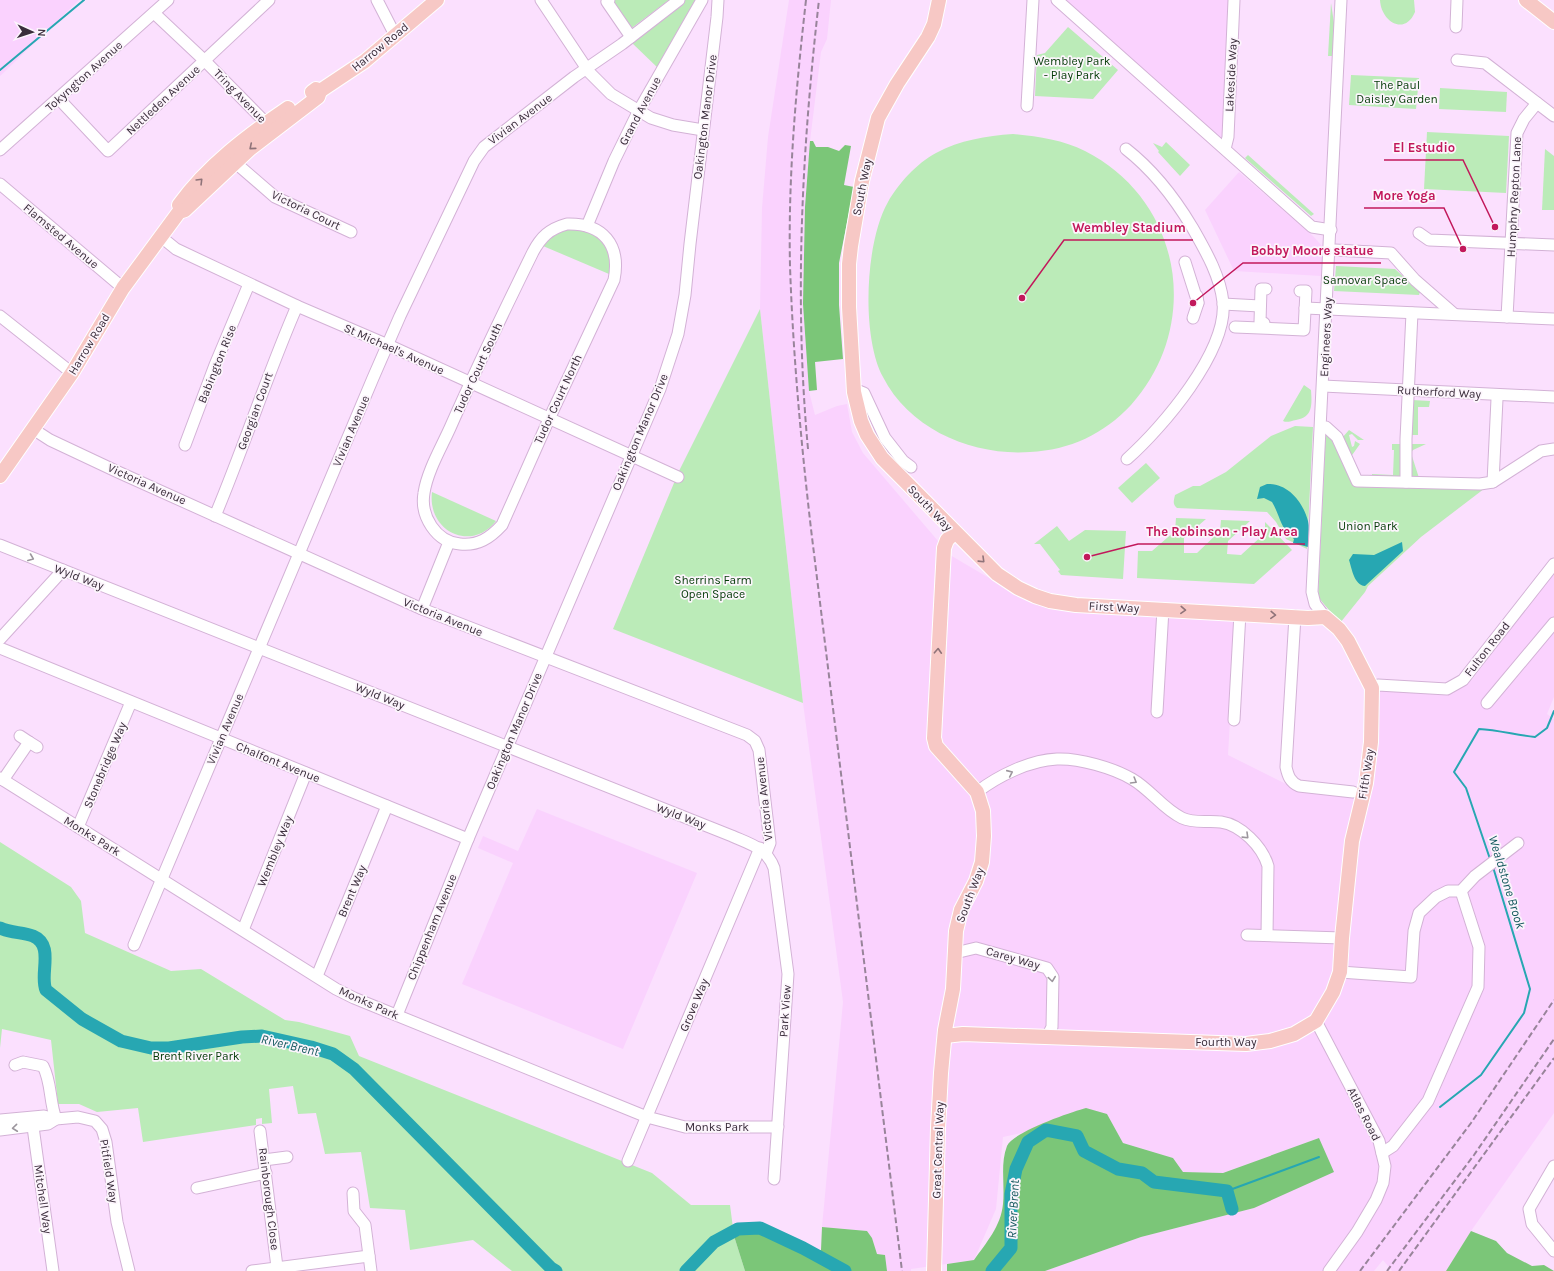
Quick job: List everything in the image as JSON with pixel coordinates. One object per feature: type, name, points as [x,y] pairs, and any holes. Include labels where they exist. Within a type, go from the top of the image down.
[{"type":"main road","name":"Harrow Road","points":[[0,476],[72,373],[123,288],[179,212],[179,205],[193,188],[316,89],[320,91],[365,61],[437,0]]},
{"type":"main road","name":"South Way","points":[[939,0],[934,24],[928,37],[897,84],[878,118],[862,181],[849,264],[849,308],[854,392],[861,421],[882,458],[954,533],[947,540],[944,548],[934,738],[936,746],[977,792],[984,811],[982,862],[976,880],[961,910],[956,931],[953,989],[945,1033]]},
{"type":"main road","points":[[1526,0],[1554,22]]},
{"type":"main road","name":"First Way","points":[[954,533],[997,574],[1018,588],[1035,596],[1064,604],[1296,616]]},
{"type":"main road","points":[[1296,616],[1325,617]]},
{"type":"main road","name":"Fifth Way","points":[[1325,617],[1339,629],[1348,641],[1372,688],[1371,742],[1366,783],[1352,842],[1340,972]]},
{"type":"main road","name":"Fourth Way","points":[[945,1033],[1246,1044],[1270,1041],[1294,1034],[1316,1021],[1333,992],[1340,972]]},
{"type":"main road","name":"Great Central Way","points":[[934,1266],[938,1128],[945,1033]]},
{"type":"street","name":"Tokyngton Avenue","points":[[0,150],[59,99],[168,0]]},
{"type":"street","name":"Nettleden Avenue","points":[[59,99],[108,151],[269,0]]},
{"type":"street","points":[[378,0],[395,35]]},
{"type":"street","points":[[541,0],[594,79],[611,94],[638,112],[660,122],[703,130]]},
{"type":"street","points":[[609,0],[607,2],[631,37]]},
{"type":"street","name":"Vivian Avenue","points":[[134,945],[388,345],[474,161],[484,147],[586,68],[631,37],[679,0]]},
{"type":"street","name":"Grand Avenue","points":[[587,226],[614,161],[638,112],[703,0]]},
{"type":"street","name":"Oakington Manor Drive","points":[[468,839],[630,456],[660,389],[678,334],[686,295],[718,0]]},
{"type":"street","points":[[1027,106],[1033,0]]},
{"type":"street","points":[[1057,0],[1312,227],[1331,230]]},
{"type":"street","name":"Lakeside Way","points":[[1225,149],[1229,116],[1234,0]]},
{"type":"street","name":"Engineers Way","points":[[1336,0],[1340,30]]},
{"type":"street","name":"Engineers Way","points":[[1325,617],[1315,604],[1312,592],[1331,230],[1341,0]]},
{"type":"street","points":[[1456,27],[1457,0]]},
{"type":"street","name":"Tring Avenue","points":[[154,13],[205,61],[270,127]]},
{"type":"street","points":[[1457,60],[1485,63],[1554,116]]},
{"type":"street","name":"Humphry Repton Lane","points":[[1507,317],[1517,133],[1524,119],[1537,103]]},
{"type":"street","points":[[1126,149],[1157,178],[1186,218],[1210,261],[1219,284],[1223,304],[1216,336],[1198,375],[1186,394],[1158,429],[1127,458]]},
{"type":"street","name":"Victoria Court","points":[[231,158],[275,197],[351,232]]},
{"type":"street","name":"Flamsted Avenue","points":[[0,184],[123,288]]},
{"type":"street","name":"Tudor Court South","points":[[449,542],[436,532],[427,519],[423,506],[424,492],[434,465],[529,259],[543,236],[548,232],[567,224],[587,226]]},
{"type":"street","name":"Tudor Court North","points":[[449,542],[476,544],[491,536],[502,526],[549,419],[614,280],[617,266],[613,247],[599,232],[587,226]]},
{"type":"street","points":[[1419,233],[1429,240],[1511,242],[1554,245]]},
{"type":"street","name":"St Michael's Avenue","points":[[160,236],[176,249],[249,284],[388,345],[678,477]]},
{"type":"street","points":[[1335,250],[1391,253],[1415,280],[1454,314]]},
{"type":"street","points":[[1185,262],[1198,303]]},
{"type":"street","name":"Babington Rise","points":[[185,445],[215,365],[249,284]]},
{"type":"street","points":[[1193,318],[1198,303],[1194,286]]},
{"type":"street","points":[[1223,304],[1263,306]]},
{"type":"street","name":"Georgian Court","points":[[215,516],[232,476],[278,348],[297,306]]},
{"type":"street","points":[[1235,327],[1304,330],[1302,309],[1554,319]]},
{"type":"street","points":[[1406,482],[1405,467],[1412,313]]},
{"type":"street","points":[[0,316],[72,373]]},
{"type":"street","name":"Rutherford Way","points":[[1323,386],[1554,397]]},
{"type":"street","points":[[854,392],[860,391],[864,393],[886,438],[903,461],[910,467]]},
{"type":"street","points":[[1493,482],[1497,399]]},
{"type":"street","points":[[1326,427],[1337,437],[1357,480],[1480,484],[1493,482],[1541,451],[1554,449]]},
{"type":"street","name":"Victoria Avenue","points":[[33,429],[50,440],[422,609],[742,732],[752,738],[759,750],[770,845],[763,851]]},
{"type":"street","points":[[422,609],[449,542]]},
{"type":"street","name":"Wyld Way","points":[[0,545],[507,747],[763,851]]},
{"type":"street","name":"Fulton Road","points":[[1372,688],[1378,685],[1447,689],[1463,680],[1554,564]]},
{"type":"street","points":[[0,639],[62,570]]},
{"type":"street","points":[[1312,592],[1310,608],[1303,615],[1296,616],[1286,767],[1293,782],[1299,786],[1353,792]]},
{"type":"street","points":[[1157,712],[1163,609]]},
{"type":"street","points":[[1234,720],[1240,613]]},
{"type":"street","points":[[1487,703],[1554,623]]},
{"type":"street","name":"Chalfont Avenue","points":[[0,648],[468,839]]},
{"type":"street","name":"Stonebridge Way","points":[[78,827],[131,702]]},
{"type":"street","points":[[2,779],[29,742]]},
{"type":"street","points":[[977,792],[989,783],[1019,769],[1043,761],[1058,759],[1095,764],[1132,779],[1162,805],[1185,819],[1221,822],[1237,827],[1253,842],[1266,858],[1268,866],[1267,934]]},
{"type":"street","name":"Wembley Way","points":[[243,930],[306,773]]},
{"type":"street","name":"Monks Park","points":[[2,779],[354,998],[647,1117],[685,1127],[778,1127]]},
{"type":"street","name":"Brent Way","points":[[317,976],[387,806]]},
{"type":"street","name":"Chippenham Avenue","points":[[397,1015],[468,839]]},
{"type":"street","points":[[1340,972],[1411,977],[1414,931],[1419,913],[1436,897],[1448,891],[1461,891],[1475,876],[1518,843]]},
{"type":"street","name":"Grove Way","points":[[628,1161],[763,851]]},
{"type":"street","name":"Park View","points":[[763,851],[773,864],[788,968],[774,1180]]},
{"type":"street","points":[[1382,1153],[1393,1146],[1428,1101],[1478,987],[1479,947],[1461,891]]},
{"type":"street","points":[[1247,935],[1267,934],[1342,938]]},
{"type":"street","name":"Carey Way","points":[[955,953],[976,948],[1047,968],[1053,977],[1052,1027],[1047,1037]]},
{"type":"street","name":"Atlas Road","points":[[1316,1021],[1380,1141],[1385,1166],[1383,1183],[1376,1200],[1357,1232],[1329,1271]]},
{"type":"street","points":[[15,1065],[23,1062],[43,1066],[49,1077],[52,1108],[56,1119]]},
{"type":"street","points":[[0,1120],[44,1116],[56,1119]]},
{"type":"street","name":"Pitfield Way","points":[[0,1130],[33,1127],[48,1124],[56,1119],[78,1117],[95,1122],[102,1129],[106,1142],[117,1222],[129,1271]]},
{"type":"street","name":"Mitchell Way","points":[[33,1127],[53,1271]]},
{"type":"street","name":"Rainborough Close","points":[[260,1131],[277,1267]]},
{"type":"street","points":[[264,1160],[287,1157]]},
{"type":"street","points":[[1554,1166],[1529,1209],[1532,1224],[1554,1250]]},
{"type":"street","points":[[197,1188],[266,1173]]},
{"type":"street","points":[[353,1193],[354,1211],[365,1224],[371,1271]]},
{"type":"street","points":[[252,1271],[369,1256]]},
{"type":"shaded area","points":[[0,0],[79,0],[0,76]]},
{"type":"shaded area","points":[[789,0],[831,0],[827,39],[821,52],[810,141],[805,207],[803,304],[809,391],[815,415],[837,406],[847,404],[852,432],[863,453],[950,555],[1035,605],[1236,619],[1228,755],[1296,789],[1369,796],[1377,690],[1452,691],[1472,680],[1554,573],[1554,697],[1547,714],[1554,719],[1554,1113],[1471,1231],[1446,1271],[1392,1271],[1383,1260],[1374,1271],[1045,1271],[1141,1237],[1254,1208],[1319,1138],[1223,1173],[1183,1172],[1173,1158],[1123,1143],[1107,1114],[1003,1137],[996,1209],[974,1260],[911,1269],[911,1271],[887,1271],[885,1255],[877,1254],[872,1238],[867,1231],[822,1227],[843,1002],[803,703],[760,309],[762,208],[768,137]]},
{"type":"shaded area","points":[[1056,0],[1232,0],[1224,138],[1219,143]]},
{"type":"shaded area","points":[[1239,172],[1313,236],[1323,247],[1321,276],[1234,271],[1205,210]]},
{"type":"shaded area","points":[[537,809],[697,873],[623,1049],[462,984],[513,863],[478,848],[483,836],[518,851]]},
{"type":"green space","points":[[613,0],[669,0],[629,30],[610,2]]},
{"type":"green space","points":[[684,0],[699,0],[659,69],[631,42]]},
{"type":"green space","points":[[1380,0],[1414,0],[1415,12],[1411,19],[1405,23],[1400,25],[1394,23],[1384,15]]},
{"type":"green space","points":[[1331,3],[1334,23],[1333,56],[1328,56]]},
{"type":"green space","name":"Wembley Park - Play Park","points":[[1068,27],[1118,70],[1093,99],[1035,96],[1037,55],[1045,53]]},
{"type":"green space","name":"The Paul Daisley Garden","points":[[1351,75],[1419,78],[1416,109],[1349,105]]},
{"type":"green space","points":[[1440,88],[1507,92],[1506,112],[1439,109]]},
{"type":"green space","points":[[1427,132],[1509,136],[1506,193],[1424,189]]},
{"type":"green space","points":[[1013,134],[1050,139],[1077,147],[1118,173],[1143,200],[1161,232],[1171,266],[1174,302],[1168,338],[1154,373],[1131,405],[1121,415],[1098,432],[1072,444],[1045,451],[1008,452],[987,449],[966,444],[945,436],[926,425],[909,412],[895,396],[883,377],[876,359],[871,338],[869,289],[874,240],[880,219],[897,188],[915,168],[936,153],[973,139]]},
{"type":"green space","points":[[810,141],[813,141],[816,147],[828,147],[839,151],[845,145],[851,146],[844,185],[854,187],[839,263],[839,305],[843,359],[815,362],[817,390],[809,391],[803,304],[805,207]]},
{"type":"green space","points":[[1166,142],[1190,165],[1180,176],[1158,152],[1159,151],[1153,143],[1162,147]]},
{"type":"green space","points":[[1545,149],[1554,156],[1554,210],[1542,210]]},
{"type":"green space","points":[[1248,155],[1314,214],[1311,216],[1245,158]]},
{"type":"green space","points":[[565,229],[587,230],[602,241],[607,248],[611,262],[609,274],[543,246],[551,237]]},
{"type":"green space","name":"Samovar Space","points":[[1336,266],[1395,269],[1420,292],[1419,295],[1334,291]]},
{"type":"green space","name":"Sherrins Farm Open Space","points":[[760,309],[803,703],[613,629],[679,471]]},
{"type":"green space","points":[[1304,385],[1311,390],[1310,410],[1306,416],[1302,418],[1289,422],[1283,421]]},
{"type":"green space","points":[[1412,400],[1430,401],[1429,407],[1418,407],[1418,435],[1410,435]]},
{"type":"green space","name":"Union Park","points":[[1295,426],[1313,427],[1307,549],[1286,539],[1276,522],[1267,512],[1177,508],[1174,505],[1175,495],[1193,486],[1200,486],[1226,472],[1271,436]]},
{"type":"green space","name":"Union Park","points":[[1326,427],[1358,480],[1415,479],[1411,477],[1409,444],[1426,444],[1413,450],[1411,453],[1419,478],[1493,482],[1421,537],[1368,586],[1365,592],[1340,623],[1318,597]]},
{"type":"green space","points":[[1349,430],[1364,440],[1358,440],[1352,434],[1349,435],[1352,447],[1354,446],[1355,441],[1360,444],[1350,458],[1342,438]]},
{"type":"green space","points":[[1392,444],[1402,444],[1401,476],[1396,479],[1372,478],[1372,474],[1393,475],[1394,450],[1392,450]]},
{"type":"green space","points":[[1146,463],[1160,478],[1132,503],[1118,488]]},
{"type":"green space","points":[[432,492],[496,521],[486,531],[475,535],[463,536],[453,533],[443,527],[436,517],[432,506]]},
{"type":"green space","points":[[1176,518],[1206,519],[1184,538],[1184,553],[1197,553],[1220,531],[1221,520],[1250,521],[1228,541],[1227,554],[1241,555],[1265,533],[1265,522],[1292,550],[1254,584],[1137,578],[1138,551],[1152,551],[1175,531]]},
{"type":"green space","points":[[1057,526],[1069,541],[1085,530],[1126,531],[1123,579],[1061,575],[1058,571],[1060,570],[1040,544],[1034,544]]},
{"type":"green space","name":"Brent River Park","points":[[0,842],[71,887],[81,901],[85,933],[171,971],[201,969],[285,1020],[299,1022],[350,1036],[359,1056],[652,1173],[691,1205],[730,1205],[734,1236],[745,1271],[512,1271],[473,1240],[410,1250],[405,1210],[370,1208],[361,1152],[325,1154],[316,1113],[298,1114],[293,1086],[269,1089],[272,1123],[262,1124],[262,1118],[256,1119],[256,1125],[143,1142],[138,1108],[97,1112],[79,1104],[58,1104],[51,1040],[2,1029],[0,1048]]},
{"type":"green space","points":[[1086,1108],[1107,1114],[1123,1143],[1173,1158],[1183,1172],[1223,1173],[1319,1138],[1334,1172],[1254,1208],[1141,1237],[1045,1271],[947,1271],[947,1264],[974,1260],[996,1227],[1002,1212],[1003,1167],[1007,1146],[1020,1135],[1043,1123]]},
{"type":"green space","points":[[822,1227],[867,1231],[872,1238],[877,1254],[885,1255],[887,1271],[745,1271],[734,1236],[761,1231],[801,1251],[821,1250]]},
{"type":"green space","points":[[1471,1231],[1496,1241],[1507,1253],[1532,1266],[1544,1265],[1554,1271],[1446,1271]]},
{"type":"water","points":[[1267,484],[1282,487],[1288,490],[1294,495],[1302,507],[1308,521],[1308,547],[1293,543],[1294,539],[1289,535],[1283,526],[1272,502],[1264,498],[1257,499],[1260,487]]},
{"type":"water","points":[[1402,542],[1403,551],[1365,586],[1358,583],[1349,560],[1353,554],[1374,555]]},
{"type":"waterway","points":[[0,70],[84,0]]},
{"type":"waterway","name":"Wealdstone Brook","points":[[1490,859],[1466,788],[1454,772],[1479,729],[1535,737],[1547,728],[1554,711]]},
{"type":"waterway","name":"Wealdstone Brook","points":[[1440,1107],[1481,1075],[1524,1013],[1530,989],[1493,867]]},
{"type":"waterway","name":"River Brent","points":[[0,928],[33,936],[40,940],[45,953],[44,984],[46,990],[82,1019],[121,1041],[151,1048],[169,1048],[242,1037],[262,1036],[311,1047],[333,1054],[354,1069],[551,1268],[556,1271]]},
{"type":"waterway","name":"River Brent","points":[[992,1271],[1011,1248],[1011,1194],[1016,1169],[1028,1142],[1046,1130],[1077,1136],[1084,1151],[1118,1169],[1142,1173],[1154,1182],[1227,1191],[1232,1209]]},
{"type":"waterway","name":"Wealdstone Brook","points":[[1227,1191],[1319,1157]]},
{"type":"waterway","name":"River Brent","points":[[686,1271],[714,1242],[738,1229],[760,1228],[803,1248],[845,1271]]},
{"type":"railway","points":[[806,0],[796,100],[790,200],[790,266],[795,365],[811,529],[902,1271]]},
{"type":"railway","points":[[808,449],[801,337],[802,224],[808,112],[819,0]]},
{"type":"railway","points":[[1360,1271],[1471,1123],[1554,1000]]},
{"type":"railway","points":[[1387,1271],[1474,1155],[1554,1039]]},
{"type":"railway","points":[[1399,1271],[1554,1058]]},
{"type":"place","name":"El Estudio","points":[[1495,227]]},
{"type":"place","name":"More Yoga","points":[[1463,249]]},
{"type":"place","name":"Wembley Stadium","points":[[1022,298]]},
{"type":"place","name":"Bobby Moore statue","points":[[1193,303]]},
{"type":"place","name":"The Robinson - Play Area","points":[[1087,557]]}]
